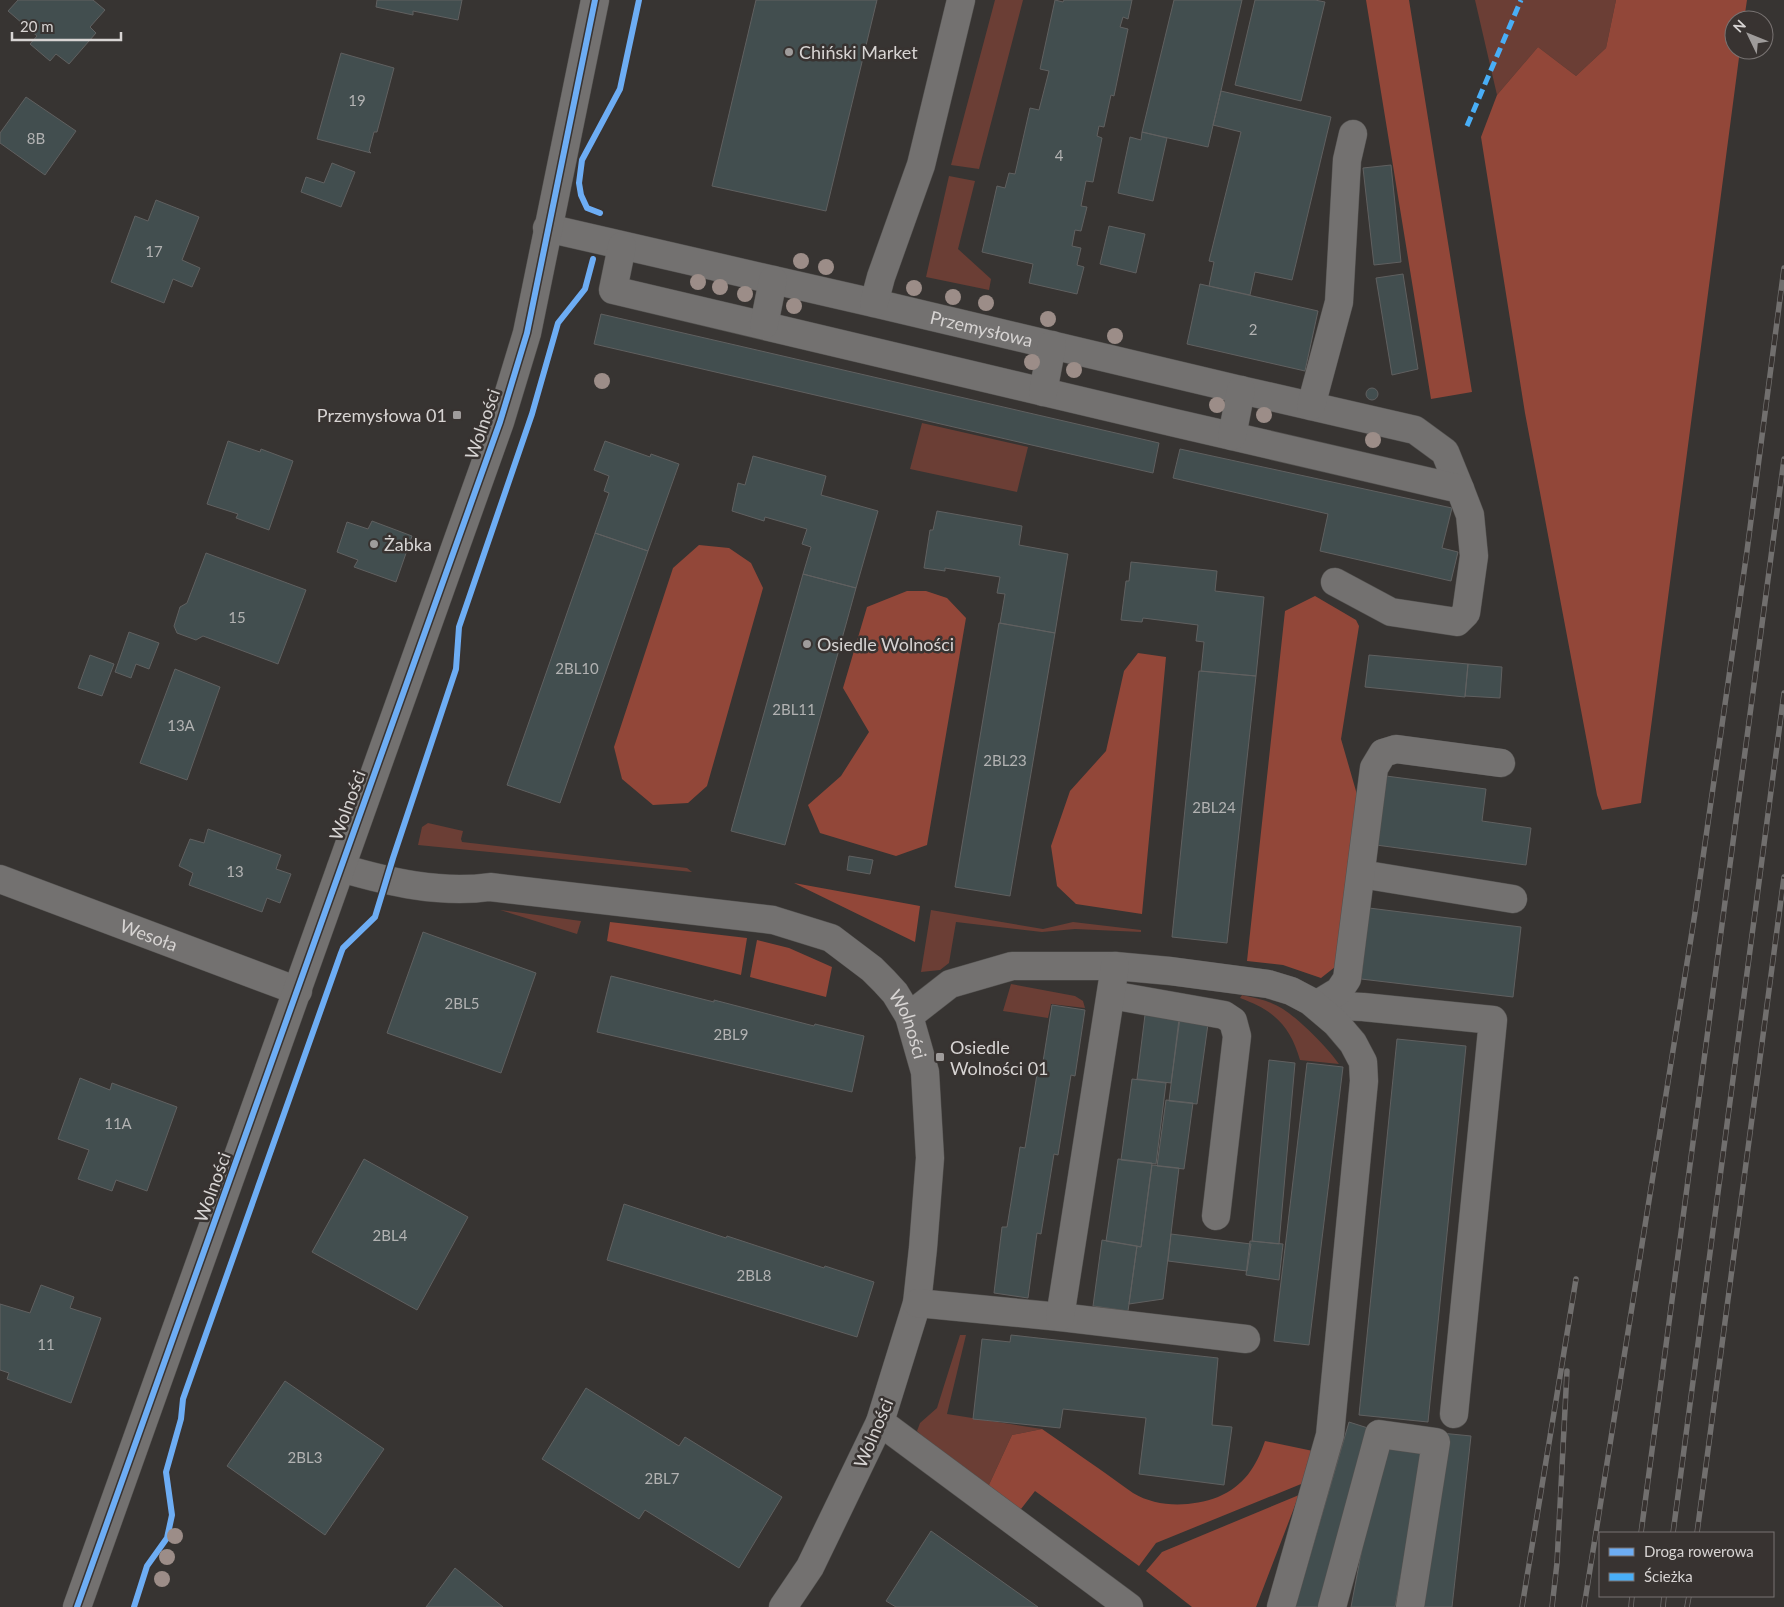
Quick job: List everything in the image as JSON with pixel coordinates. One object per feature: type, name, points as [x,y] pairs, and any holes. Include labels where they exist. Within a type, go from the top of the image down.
[{"type":"street","name":"Wolności","points":[[78,1607],[500,422],[527,332],[595,0]]},
{"type":"street","points":[[874,303],[881,277],[921,165],[961,0]]},
{"type":"street","points":[[1311,406],[1339,302],[1342,276],[1347,160],[1353,134]]},
{"type":"street","name":"Przemysłowa","points":[[547,228],[1415,430],[1446,452],[1460,489]]},
{"type":"street","points":[[622,246],[613,290],[1460,489],[1470,515],[1474,556],[1466,613],[1458,622],[1391,612],[1335,582]]},
{"type":"street","points":[[764,326],[773,280]]},
{"type":"street","points":[[1043,392],[1052,345]]},
{"type":"street","points":[[1232,436],[1241,390]]},
{"type":"street","points":[[1316,1006],[1339,991],[1347,980],[1374,768],[1383,753],[1396,748],[1501,763]]},
{"type":"street","name":"Wolności","points":[[341,868],[398,883],[467,890],[499,888],[773,920],[831,938],[872,969],[895,993],[909,1016],[924,1072],[930,1158],[924,1248],[917,1303],[880,1422],[810,1567],[783,1607]]},
{"type":"street","points":[[1361,874],[1513,898]]},
{"type":"street","name":"Wesoła","points":[[0,879],[298,991]]},
{"type":"street","points":[[909,1016],[950,984],[1012,966],[1115,966],[1268,984],[1292,991],[1316,1006],[1336,1023],[1353,1043],[1362,1062],[1364,1081],[1330,1434],[1281,1607]]},
{"type":"street","points":[[1060,1317],[1115,966]]},
{"type":"street","points":[[1111,995],[1224,1015],[1233,1021],[1237,1036],[1216,1216]]},
{"type":"street","points":[[1316,1006],[1363,1007],[1493,1020],[1454,1414]]},
{"type":"street","points":[[917,1303],[1060,1317],[1246,1339]]},
{"type":"street","points":[[880,1422],[1129,1607]]},
{"type":"street","points":[[1332,1607],[1379,1434],[1436,1442],[1410,1607]]},
{"type":"shaded area","points":[[995,0],[1023,0],[979,169],[951,165]]},
{"type":"shaded area","points":[[1366,0],[1409,0],[1472,392],[1431,399]]},
{"type":"shaded area","points":[[1475,0],[1616,0],[1606,48],[1576,76],[1538,47],[1497,95]]},
{"type":"shaded area","points":[[1616,0],[1747,0],[1746,10],[1724,10],[1724,60],[1739,60],[1641,803],[1602,810],[1597,795],[1525,413],[1481,137],[1497,95],[1538,47],[1576,76],[1606,48]]},
{"type":"shaded area","points":[[949,176],[975,181],[958,249],[991,279],[989,290],[926,277]]},
{"type":"shaded area","points":[[922,423],[1028,447],[1017,492],[910,469]]},
{"type":"shaded area","points":[[699,545],[729,548],[751,563],[763,588],[707,786],[688,803],[653,805],[622,779],[614,747],[673,568]]},
{"type":"shaded area","points":[[907,591],[926,591],[947,598],[966,618],[927,845],[896,856],[820,833],[808,805],[841,776],[869,732],[843,688],[867,607]]},
{"type":"shaded area","points":[[1315,596],[1356,620],[1359,626],[1341,739],[1358,798],[1335,967],[1321,978],[1283,965],[1247,961],[1285,611]]},
{"type":"shaded area","points":[[1138,653],[1166,657],[1142,914],[1076,904],[1057,886],[1051,846],[1070,791],[1106,751],[1124,671]]},
{"type":"shaded area","points":[[428,823],[463,831],[462,842],[687,868],[692,872],[418,845],[422,827]]},
{"type":"shaded area","points":[[794,883],[920,906],[915,942]]},
{"type":"shaded area","points":[[500,910],[581,921],[577,934]]},
{"type":"shaded area","points":[[931,910],[1043,929],[1073,922],[1141,930],[1141,932],[1075,929],[1042,932],[956,922],[949,963],[940,970],[921,972]]},
{"type":"shaded area","points":[[610,922],[747,938],[741,975],[607,941]]},
{"type":"shaded area","points":[[757,940],[789,948],[832,967],[826,997],[750,977]]},
{"type":"shaded area","points":[[1011,984],[1075,996],[1083,1001],[1085,1008],[1051,1004],[1048,1018],[1003,1011]]},
{"type":"shaded area","points":[[1242,995],[1268,1002],[1283,1009],[1313,1035],[1339,1064],[1300,1060],[1291,1037],[1279,1020],[1262,1008],[1240,998]]},
{"type":"shaded area","points":[[960,1335],[966,1335],[947,1414],[1042,1429],[1012,1435],[988,1487],[933,1447],[917,1431],[920,1423],[937,1408]]},
{"type":"shaded area","points":[[1042,1429],[1133,1493],[1153,1501],[1175,1504],[1197,1503],[1227,1493],[1248,1475],[1258,1459],[1265,1441],[1313,1451],[1306,1482],[1156,1543],[1139,1566],[1035,1491],[1021,1509],[1017,1511],[988,1487],[1012,1435]]},
{"type":"shaded area","points":[[1299,1495],[1256,1607],[1192,1607],[1146,1571],[1162,1552]]},
{"type":"building","points":[[18,0],[93,0],[105,10],[90,27],[96,33],[69,64],[56,54],[50,61],[30,44],[37,36],[8,11]]},
{"type":"building","points":[[377,0],[462,0],[458,20],[413,11],[413,15],[376,7]]},
{"type":"building","points":[[756,0],[877,0],[826,211],[712,186]]},
{"type":"building","points":[[1055,0],[1063,2],[1064,0],[1132,0],[1128,19],[1123,17],[1120,27],[1128,29],[1114,96],[1111,95],[1104,127],[1099,126],[1097,136],[1102,138],[1093,182],[1086,181],[1081,206],[1087,207],[1081,231],[1075,230],[1072,246],[1081,248],[1077,265],[1084,267],[1077,294],[1029,283],[1033,264],[982,252],[997,186],[1005,188],[1009,173],[1015,174],[1030,108],[1039,110],[1049,71],[1040,69]]},
{"type":"building","points":[[1174,0],[1242,0],[1208,147],[1142,132]]},
{"type":"building","points":[[1255,0],[1315,0],[1325,2],[1301,101],[1235,85]]},
{"type":"building","points":[[341,53],[394,68],[377,132],[374,132],[369,151],[371,153],[317,139]]},
{"type":"building","points":[[1221,91],[1331,117],[1292,280],[1255,272],[1250,295],[1209,286],[1214,262],[1209,261],[1241,132],[1213,125]]},
{"type":"building","points":[[26,97],[76,131],[45,175],[0,143],[0,133]]},
{"type":"building","points":[[1142,132],[1167,138],[1153,201],[1118,193],[1130,137],[1141,140]]},
{"type":"building","points":[[332,163],[355,172],[341,207],[301,192],[306,177],[324,183]]},
{"type":"building","points":[[1391,165],[1401,262],[1374,265],[1363,168]]},
{"type":"building","points":[[156,200],[199,217],[182,260],[200,268],[192,287],[173,279],[164,303],[111,282],[135,216],[148,221]]},
{"type":"building","points":[[1109,226],[1145,234],[1136,273],[1100,264]]},
{"type":"building","points":[[1403,274],[1418,369],[1392,375],[1376,278]]},
{"type":"building","points":[[1200,284],[1318,311],[1305,371],[1187,344]]},
{"type":"building","points":[[601,314],[1159,443],[1153,473],[594,344]]},
{"type":"building","points":[[1372,388],[1378,394],[1372,400],[1366,394]]},
{"type":"building","points":[[228,441],[260,452],[261,449],[293,461],[269,530],[236,518],[238,514],[207,504]]},
{"type":"building","points":[[605,441],[650,457],[651,454],[679,464],[648,551],[595,533],[609,493],[604,491],[609,476],[594,470]]},
{"type":"building","points":[[1180,449],[1452,508],[1442,548],[1458,552],[1451,581],[1320,551],[1328,514],[1173,478]]},
{"type":"building","points":[[753,456],[826,476],[821,495],[878,511],[856,588],[803,574],[811,547],[802,544],[807,529],[765,517],[764,521],[732,511],[738,483],[745,485]]},
{"type":"building","points":[[937,511],[1022,526],[1019,545],[1068,554],[1055,633],[1000,623],[1005,594],[997,593],[1000,577],[945,568],[945,571],[924,568],[930,530],[933,530]]},
{"type":"building","name":"Żabka","points":[[372,521],[412,536],[396,582],[354,567],[358,560],[337,552],[347,522],[368,529]]},
{"type":"building","points":[[595,533],[648,551],[560,803],[507,785]]},
{"type":"building","points":[[206,553],[306,590],[278,664],[203,636],[196,640],[177,633],[174,626],[180,607],[187,603]]},
{"type":"building","points":[[1131,562],[1217,571],[1215,591],[1264,597],[1256,676],[1201,671],[1204,642],[1196,641],[1198,625],[1143,618],[1142,622],[1121,620],[1126,581],[1129,581]]},
{"type":"building","points":[[803,574],[856,588],[785,845],[731,831]]},
{"type":"building","points":[[999,623],[1055,633],[1010,896],[955,887]]},
{"type":"building","points":[[129,632],[159,643],[149,669],[136,664],[131,678],[115,672]]},
{"type":"building","points":[[90,655],[114,664],[102,696],[78,688]]},
{"type":"building","points":[[1369,655],[1468,664],[1465,697],[1365,687]]},
{"type":"building","points":[[1468,664],[1502,667],[1500,698],[1465,696]]},
{"type":"building","points":[[175,669],[220,687],[187,780],[140,763]]},
{"type":"building","points":[[1199,671],[1256,676],[1227,943],[1172,937]]},
{"type":"building","points":[[1386,776],[1486,789],[1482,821],[1531,828],[1526,865],[1376,845]]},
{"type":"building","points":[[208,829],[281,855],[276,869],[291,874],[280,903],[267,898],[262,912],[189,885],[193,873],[179,866],[190,839],[204,843]]},
{"type":"building","points":[[849,856],[873,860],[870,874],[847,870]]},
{"type":"building","points":[[1369,908],[1521,927],[1513,997],[1361,979]]},
{"type":"building","points":[[423,932],[536,973],[501,1073],[387,1033]]},
{"type":"building","points":[[611,976],[814,1026],[815,1024],[864,1036],[852,1092],[597,1032]]},
{"type":"building","points":[[1052,1005],[1085,1010],[1075,1076],[1071,1075],[1058,1155],[1054,1154],[1041,1234],[1037,1233],[1028,1298],[994,1293],[1002,1227],[1007,1227],[1020,1147],[1025,1148],[1038,1068],[1042,1068]]},
{"type":"building","points":[[1145,1015],[1180,1018],[1171,1083],[1137,1079]]},
{"type":"building","points":[[1179,1019],[1208,1024],[1197,1104],[1169,1101]]},
{"type":"building","points":[[1397,1039],[1466,1046],[1428,1422],[1359,1415]]},
{"type":"building","points":[[1269,1060],[1295,1063],[1279,1244],[1252,1241]]},
{"type":"building","points":[[1307,1063],[1343,1067],[1309,1345],[1274,1341]]},
{"type":"building","points":[[80,1078],[110,1090],[112,1083],[177,1107],[147,1191],[116,1180],[112,1191],[78,1179],[89,1150],[58,1139]]},
{"type":"building","points":[[1132,1079],[1166,1083],[1156,1164],[1121,1160]]},
{"type":"building","points":[[1166,1100],[1193,1103],[1184,1169],[1157,1166]]},
{"type":"building","points":[[364,1159],[468,1217],[417,1310],[312,1252]]},
{"type":"building","points":[[1118,1159],[1152,1163],[1141,1247],[1106,1241]]},
{"type":"building","points":[[1152,1165],[1179,1168],[1163,1299],[1129,1304],[1137,1246],[1141,1247]]},
{"type":"building","points":[[624,1204],[726,1238],[727,1236],[824,1268],[825,1266],[874,1282],[857,1337],[607,1260]]},
{"type":"building","points":[[1171,1234],[1251,1244],[1247,1271],[1168,1261]]},
{"type":"building","points":[[1102,1240],[1137,1246],[1128,1311],[1093,1306]]},
{"type":"building","points":[[1250,1241],[1283,1244],[1279,1280],[1246,1275]]},
{"type":"building","points":[[41,1285],[74,1297],[70,1308],[101,1318],[71,1403],[7,1379],[9,1373],[0,1370],[0,1304],[30,1313]]},
{"type":"building","points":[[1011,1335],[1218,1358],[1212,1425],[1232,1427],[1224,1485],[1139,1474],[1146,1418],[1063,1409],[1060,1428],[973,1419],[982,1339],[1010,1342]]},
{"type":"building","points":[[285,1381],[384,1449],[325,1535],[227,1466]]},
{"type":"building","points":[[586,1388],[679,1446],[685,1437],[782,1497],[739,1568],[645,1510],[639,1519],[542,1459]]},
{"type":"building","points":[[1349,1422],[1371,1429],[1318,1607],[1295,1607]]},
{"type":"building","points":[[1441,1433],[1471,1436],[1452,1607],[1422,1607]]},
{"type":"building","points":[[1382,1442],[1425,1450],[1395,1607],[1351,1607]]},
{"type":"building","points":[[931,1531],[1038,1607],[896,1607],[886,1601]]},
{"type":"building","points":[[455,1568],[503,1607],[426,1607]]},
{"type":"railway","points":[[1584,1607],[1695,913],[1747,551],[1784,268]]},
{"type":"railway","points":[[1641,1532],[1784,459]]},
{"type":"railway","points":[[1673,1532],[1784,693]]},
{"type":"railway","points":[[1697,1532],[1784,877]]},
{"type":"railway","points":[[1522,1607],[1576,1279]]},
{"type":"railway","points":[[1552,1607],[1557,1563],[1567,1371]]},
{"type":"railway","points":[[1631,1607],[1632,1597]]},
{"type":"railway","points":[[1663,1607],[1664,1597]]},
{"type":"railway","points":[[1687,1607],[1689,1597]]},
{"type":"marked path","points":[[1467,126],[1521,0]]},
{"type":"cycle path","points":[[77,1607],[500,422],[527,333],[595,0]]},
{"type":"cycle path","points":[[600,213],[587,208],[581,195],[579,183],[582,160],[620,89],[639,0]]},
{"type":"cycle path","points":[[134,1607],[147,1566],[167,1538],[172,1515],[166,1472],[181,1419],[183,1399],[341,953],[343,948],[375,917],[456,669],[459,627],[532,414],[558,323],[585,289],[593,259]]},
{"type":"place","name":"Chiński Market","points":[[789,52]]},
{"type":"place","name":"Przemysłowa 01","points":[[457,415]]},
{"type":"place","name":"Żabka","points":[[374,544]]},
{"type":"place","name":"Osiedle Wolności","points":[[807,644]]},
{"type":"place","name":"Osiedle Wolności 01","points":[[940,1057]]}]
